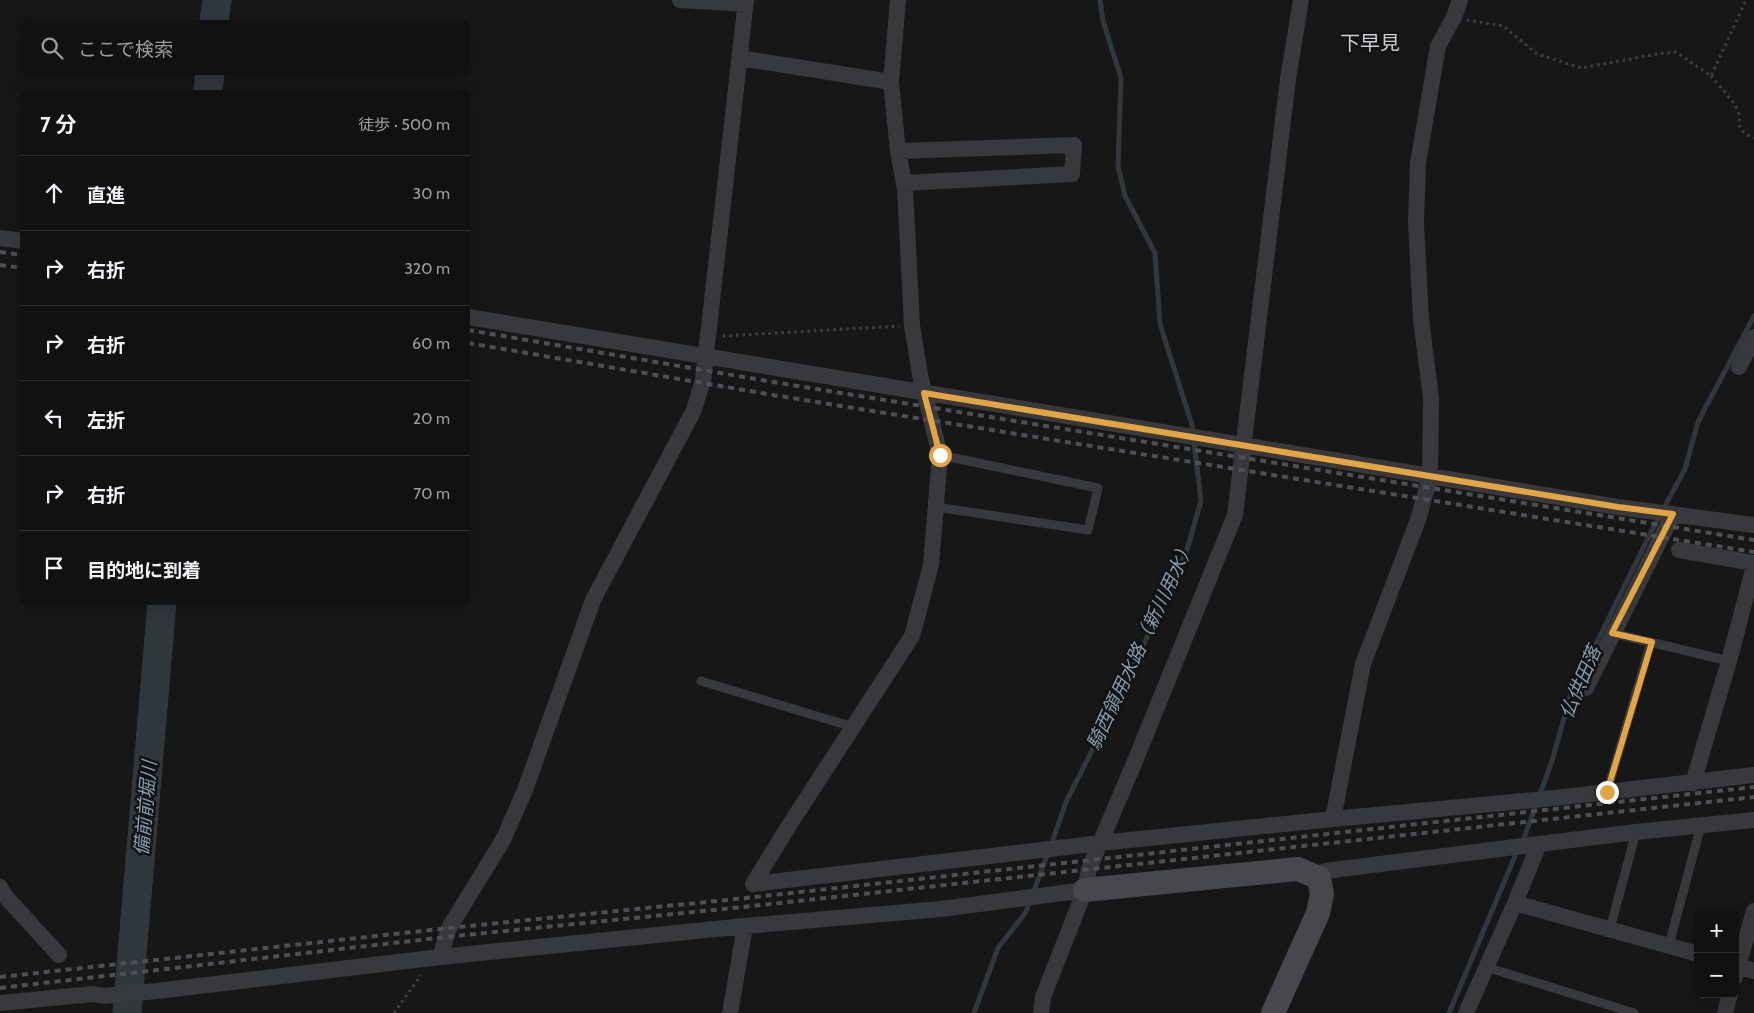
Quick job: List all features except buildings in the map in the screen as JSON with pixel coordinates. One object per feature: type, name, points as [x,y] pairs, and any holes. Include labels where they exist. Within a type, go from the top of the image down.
[{"type":"street","points":[[432,958],[503,840],[525,790],[593,600],[694,410],[703,380],[704,356],[746,2],[680,0]]},
{"type":"street","points":[[898,0],[891,82],[898,151],[904,183],[912,325],[924,393],[940,455],[931,565],[912,636],[753,884],[1101,842],[1530,800],[1754,775]]},
{"type":"street","points":[[1041,1013],[1043,997],[1085,890],[1089,869],[1134,766],[1235,515],[1288,79],[1301,0]]},
{"type":"street","points":[[1333,819],[1363,664],[1419,517],[1430,476],[1430,398],[1420,319],[1416,222],[1418,163],[1438,46],[1454,18],[1460,0]]},
{"type":"street","points":[[740,58],[891,82]]},
{"type":"street","points":[[898,151],[1074,145],[1072,174],[904,183]]},
{"type":"street","points":[[0,238],[20,241]]},
{"type":"street","points":[[470,317],[1618,507],[1754,525]]},
{"type":"street","points":[[1739,367],[1754,337]]},
{"type":"street","points":[[1586,688],[1666,512]]},
{"type":"street","points":[[1679,550],[1754,565],[1729,661],[1693,783]]},
{"type":"street","points":[[1318,878],[1324,871],[1636,832],[1754,820]]},
{"type":"street","points":[[1466,1013],[1539,844]]},
{"type":"street","points":[[0,1004],[93,994],[109,996],[432,958],[745,926],[941,909],[1085,890],[1298,869],[1318,878]]},
{"type":"street","points":[[1273,1013],[1318,913],[1322,894],[1318,878]]},
{"type":"street","points":[[0,887],[6,897],[59,955]]},
{"type":"street","points":[[1515,903],[1695,953]]},
{"type":"street","points":[[1741,970],[1754,911]]},
{"type":"street","points":[[730,1013],[745,926]]},
{"type":"street","points":[[1725,1013],[1729,998]]},
{"type":"lane","points":[[936,507],[1088,530],[1098,488],[940,455]]},
{"type":"lane","points":[[1612,633],[1729,661]]},
{"type":"lane","points":[[1607,792],[1652,642]]},
{"type":"lane","points":[[701,681],[853,727]]},
{"type":"lane","points":[[1669,945],[1701,825]]},
{"type":"lane","points":[[1610,929],[1636,832]]},
{"type":"lane","points":[[1486,967],[1634,1013]]},
{"type":"path","points":[[1711,76],[1746,0]]},
{"type":"path","points":[[1454,18],[1503,26],[1536,54],[1581,68],[1676,52],[1711,76],[1737,109],[1739,125],[1743,133],[1754,138]]},
{"type":"path","points":[[707,337],[912,325]]},
{"type":"path","points":[[394,1013],[432,958]]},
{"type":"waterway","name":"備前前堀川","points":[[214,20],[217,0]]},
{"type":"waterway","name":"騎西領用水路（新川用水）","points":[[1051,845],[1066,802],[1126,683],[1187,550],[1201,501],[1192,425],[1160,324],[1155,253],[1125,196],[1118,166],[1121,78],[1103,21],[1100,0]]},
{"type":"waterway","name":"備前前堀川","points":[[208,90],[210,75]]},
{"type":"waterway","name":"仏供田落","points":[[1524,838],[1552,761],[1570,697],[1651,532],[1685,469],[1698,422],[1754,316]]},
{"type":"waterway","name":"備前前堀川","points":[[127,1013],[162,605]]},
{"type":"waterway","name":"騎西領用水路（新川用水）","points":[[974,1013],[998,948],[1026,912],[1048,853]]},
{"type":"waterway","name":"仏供田落","points":[[1449,1013],[1515,856]]},
{"type":"railway","points":[[0,252],[20,255]]},
{"type":"railway","points":[[0,265],[20,268]]},
{"type":"railway","points":[[470,330],[779,383],[1754,540]]},
{"type":"railway","points":[[470,343],[779,396],[1754,552]]},
{"type":"railway","points":[[0,977],[746,898],[1754,787]]},
{"type":"railway","points":[[0,988],[446,937],[743,907],[1754,797]]},
{"type":"district","name":"下早見","points":[[1370,43]]},
{"type":"route","points":[[940,455],[924,393],[1618,507],[1673,514],[1612,633],[1652,642],[1607,792]]}]
